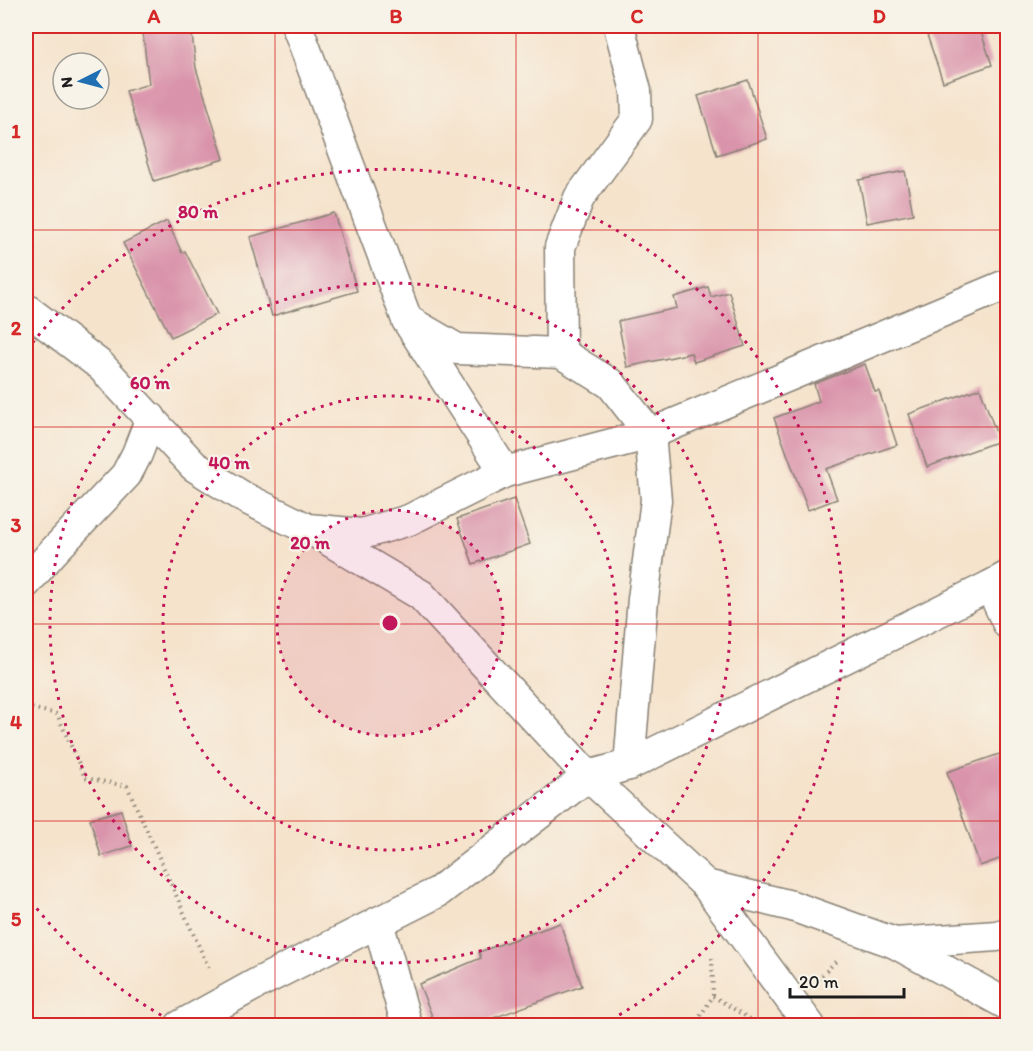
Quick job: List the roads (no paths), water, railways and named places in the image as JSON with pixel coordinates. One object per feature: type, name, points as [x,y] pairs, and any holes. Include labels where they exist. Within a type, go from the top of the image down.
[{"type":"street","points":[[297,26],[407,320],[505,472]]},
{"type":"street","points":[[561,353],[560,247],[579,198],[637,119],[636,92],[619,26]]},
{"type":"street","points":[[309,529],[362,534],[409,520],[505,472],[650,435],[1008,284]]},
{"type":"street","points":[[26,309],[100,365],[194,466],[243,497],[309,529],[422,595],[588,776],[706,885],[802,1015]]},
{"type":"street","points":[[407,320],[457,350],[561,353],[611,384],[650,435],[656,500],[643,599],[629,765]]},
{"type":"street","points":[[26,583],[126,475],[151,418]]},
{"type":"street","points":[[180,1026],[438,892],[588,776],[629,765],[999,581],[1008,624]]},
{"type":"street","points":[[706,885],[792,906],[895,943],[1008,1005]]},
{"type":"street","points":[[378,922],[407,1026]]},
{"type":"street","points":[[895,943],[997,936],[1008,933]]}]
